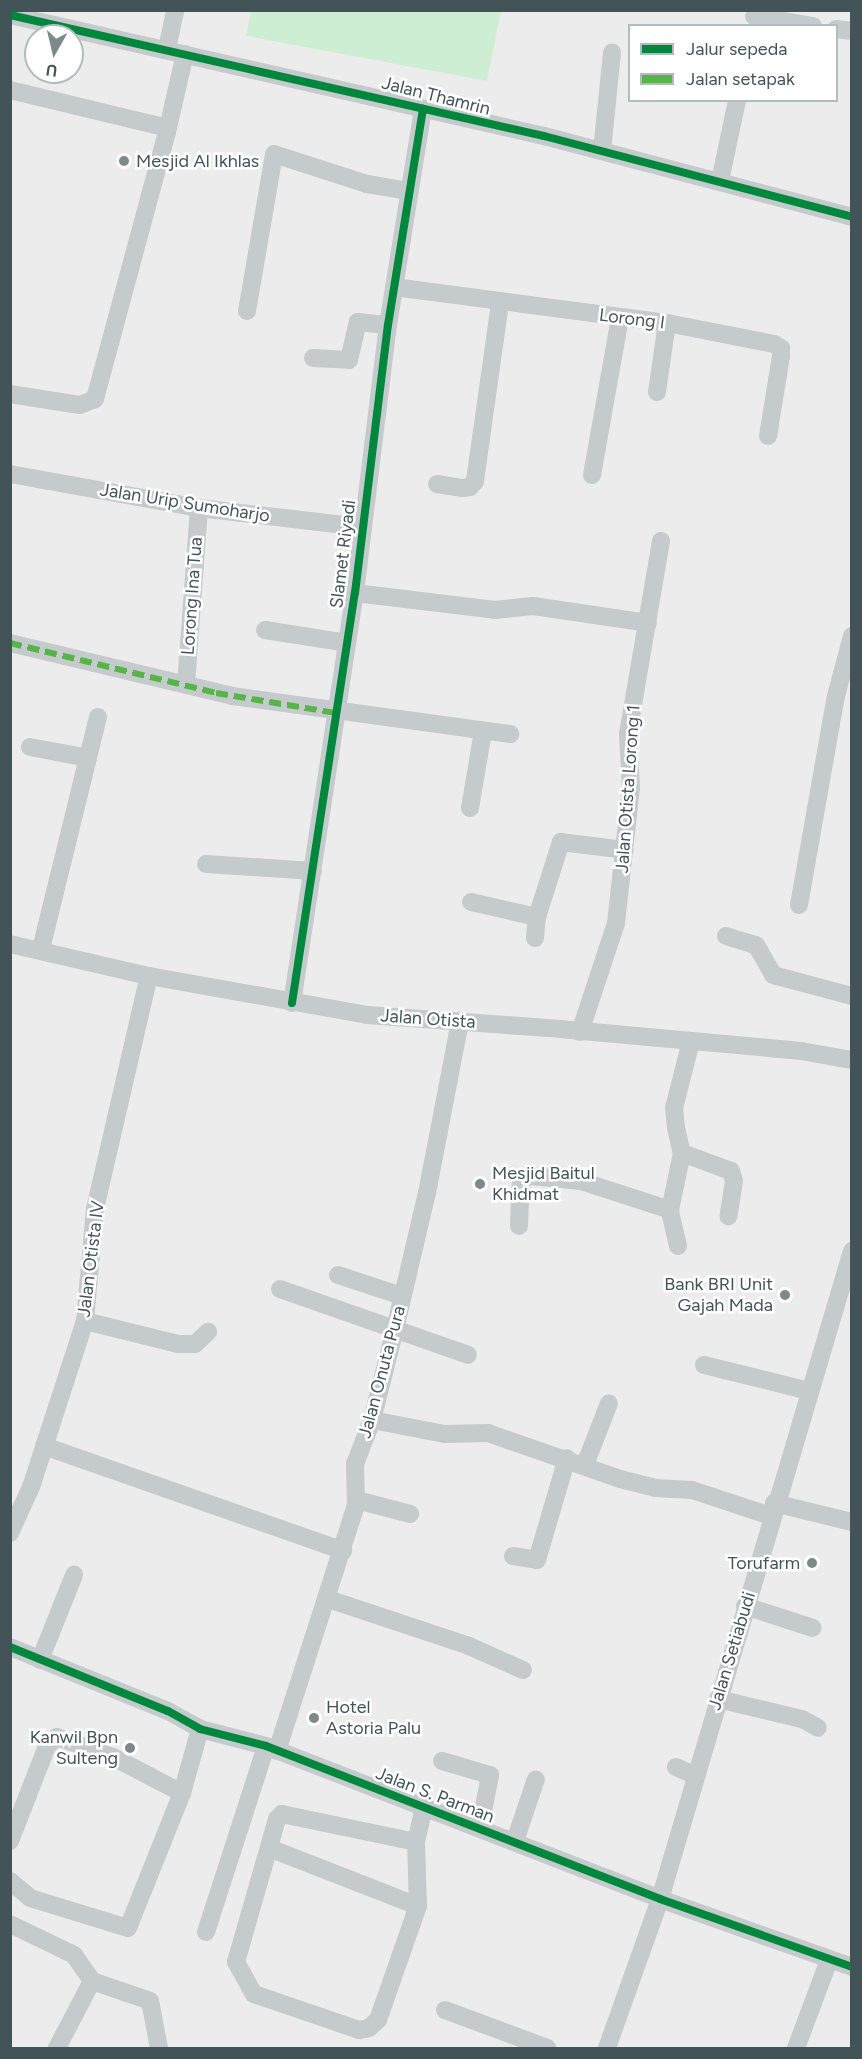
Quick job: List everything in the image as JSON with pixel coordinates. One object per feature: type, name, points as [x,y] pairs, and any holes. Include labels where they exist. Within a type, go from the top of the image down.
[{"type":"street","points":[[167,49],[175,10]]},
{"type":"street","name":"Jalan Thamrin","points":[[10,15],[72,19],[185,54],[602,151],[852,217]]},
{"type":"street","points":[[754,17],[800,24]]},
{"type":"street","points":[[602,151],[612,53]]},
{"type":"street","points":[[10,394],[81,405],[95,399],[167,132],[185,54]]},
{"type":"street","points":[[10,90],[165,127],[167,132]]},
{"type":"street","points":[[720,181],[736,102]]},
{"type":"street","name":"Slamet Riyadi","points":[[292,1003],[355,592],[361,527],[388,325],[423,108]]},
{"type":"street","points":[[247,311],[274,154],[367,184],[409,191]]},
{"type":"street","name":"Lorong I","points":[[394,287],[500,303],[667,323],[781,348],[768,436]]},
{"type":"street","points":[[437,484],[470,487],[475,481],[500,303]]},
{"type":"street","points":[[592,475],[620,318]]},
{"type":"street","points":[[313,358],[349,360],[358,322],[388,325]]},
{"type":"street","points":[[657,392],[667,323]]},
{"type":"street","name":"Jalan Urip Sumoharjo","points":[[10,474],[199,508],[361,527]]},
{"type":"street","name":"Lorong Ina Tua","points":[[186,685],[199,508]]},
{"type":"street","name":"Jalan Otista Lorong 1","points":[[580,1032],[616,923],[632,773],[628,734],[661,541]]},
{"type":"street","points":[[355,592],[495,610],[533,606],[648,623]]},
{"type":"street","points":[[265,630],[347,643]]},
{"type":"street","points":[[800,906],[836,696],[852,636]]},
{"type":"street","points":[[10,643],[186,685],[336,713],[510,734]]},
{"type":"street","points":[[41,949],[98,717]]},
{"type":"street","points":[[470,808],[483,731]]},
{"type":"street","points":[[30,747],[88,758]]},
{"type":"street","points":[[535,938],[537,917],[561,842],[625,850]]},
{"type":"street","points":[[206,864],[251,864],[313,871]]},
{"type":"street","points":[[471,902],[537,917]]},
{"type":"street","points":[[726,936],[756,945],[773,975],[852,996]]},
{"type":"street","name":"Jalan Otista","points":[[10,944],[41,949],[149,976],[367,1015],[691,1041],[852,1060]]},
{"type":"street","name":"Jalan Otista IV","points":[[10,1533],[32,1487],[85,1321],[95,1209],[149,976]]},
{"type":"street","name":"Jalan Onuta Pura","points":[[206,1932],[271,1749],[328,1599],[343,1551],[357,1500],[355,1464],[372,1420],[395,1329],[460,1021]]},
{"type":"street","points":[[678,1246],[670,1210],[682,1153],[674,1108],[691,1041]]},
{"type":"street","points":[[682,1153],[731,1172],[734,1181],[728,1217]]},
{"type":"street","points":[[519,1226],[521,1178],[531,1176],[581,1181],[670,1210]]},
{"type":"street","name":"Jalan Setiabudi","points":[[607,2049],[660,1899],[694,1775],[852,1251]]},
{"type":"street","points":[[338,1275],[402,1296]]},
{"type":"street","points":[[280,1289],[468,1354]]},
{"type":"street","points":[[85,1321],[178,1344],[195,1344],[208,1332]]},
{"type":"street","points":[[704,1365],[809,1391]]},
{"type":"street","points":[[585,1465],[609,1403]]},
{"type":"street","points":[[372,1420],[453,1435],[478,1431],[567,1458],[647,1487],[692,1490],[773,1510],[852,1522]]},
{"type":"street","points":[[44,1446],[343,1551]]},
{"type":"street","points":[[513,1556],[537,1560],[567,1458]]},
{"type":"street","points":[[357,1500],[410,1514]]},
{"type":"street","points":[[40,1660],[75,1575]]},
{"type":"street","points":[[328,1599],[469,1646],[523,1670]]},
{"type":"street","points":[[745,1606],[813,1628]]},
{"type":"street","name":"Jalan S. Parman","points":[[10,1647],[168,1711],[200,1729],[271,1749],[515,1841],[660,1899],[852,1967]]},
{"type":"street","points":[[718,1699],[802,1719],[818,1728]]},
{"type":"street","points":[[10,1881],[30,1898],[128,1928],[182,1793],[200,1729]]},
{"type":"street","points":[[10,1841],[47,1746],[57,1737],[114,1757],[182,1793]]},
{"type":"street","points":[[442,1761],[490,1775],[480,1828]]},
{"type":"street","points":[[675,1767],[694,1775]]},
{"type":"street","points":[[515,1841],[537,1779]]},
{"type":"street","points":[[416,1842],[288,1812],[277,1819],[236,1962],[254,1994],[359,2030],[369,2028],[378,2020],[390,1991],[418,1905],[416,1842],[424,1806]]},
{"type":"street","points":[[269,1848],[418,1905]]},
{"type":"street","points":[[10,1924],[77,1957],[92,1981],[150,2001],[159,2049]]},
{"type":"street","points":[[796,2049],[828,1960]]},
{"type":"street","points":[[57,2049],[92,1981]]},
{"type":"street","points":[[445,2010],[547,2049]]},
{"type":"green space","points":[[251,10],[501,11],[487,81],[246,36]]},
{"type":"marked path","points":[[10,643],[216,693],[336,713]]},
{"type":"cycle path","points":[[10,15],[544,136],[852,217]]},
{"type":"cycle path","points":[[292,1003],[355,593],[388,325],[423,109]]},
{"type":"cycle path","points":[[10,1647],[168,1711],[200,1729],[266,1746],[660,1899],[852,1967]]},
{"type":"place","name":"Mesjid Al Ikhlas","points":[[124,161]]},
{"type":"place","name":"Mesjid Baitul Khidmat","points":[[480,1184]]},
{"type":"place","name":"Bank BRI Unit Gajah Mada","points":[[785,1295]]},
{"type":"place","name":"Torufarm","points":[[812,1563]]},
{"type":"place","name":"Hotel Astoria Palu","points":[[314,1718]]},
{"type":"place","name":"Kanwil Bpn Sulteng","points":[[130,1748]]}]
